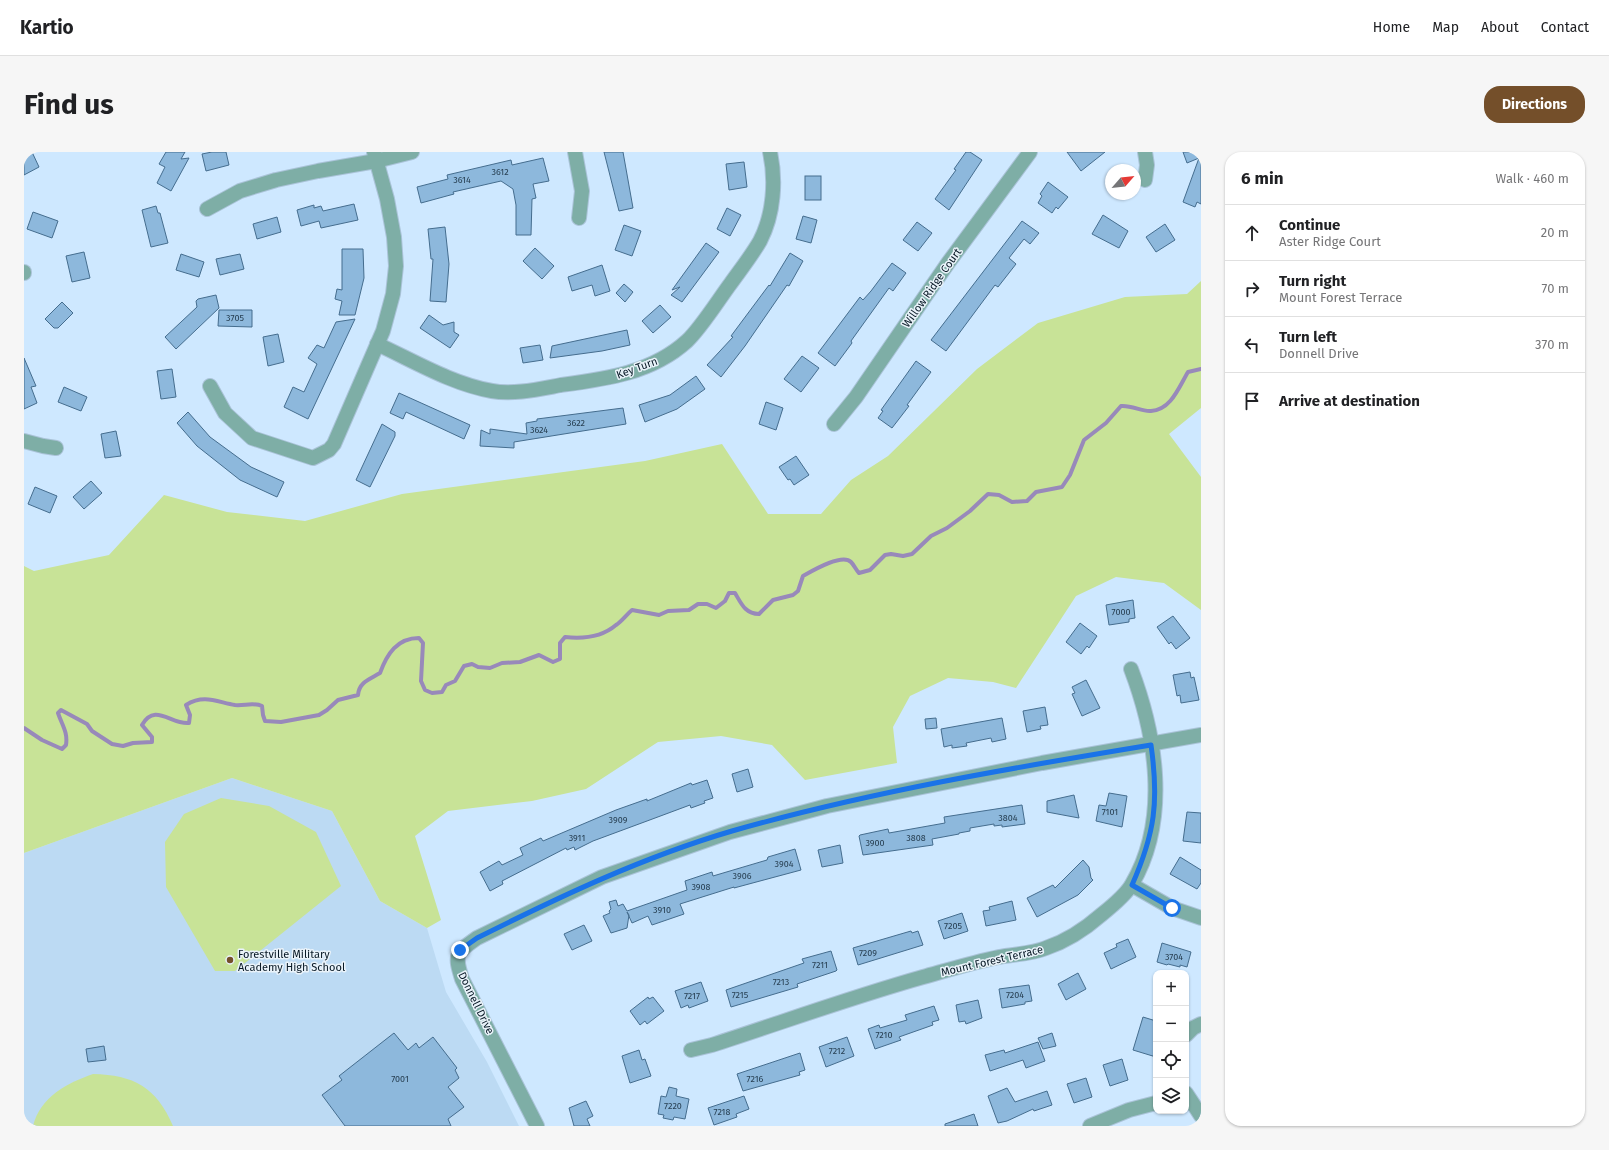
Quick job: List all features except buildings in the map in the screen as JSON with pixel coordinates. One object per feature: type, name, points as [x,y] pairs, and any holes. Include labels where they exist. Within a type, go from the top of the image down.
[{"type":"street","points":[[207,209],[240,191],[263,184],[375,157],[412,152]]},
{"type":"street","points":[[575,152],[582,191],[578,218]]},
{"type":"street","name":"Key Turn","points":[[377,344],[458,381],[494,392],[531,390],[610,378],[652,364],[669,355],[688,340],[760,241],[768,220],[773,192],[770,152]]},
{"type":"street","name":"Willow Ridge Court","points":[[834,424],[856,397],[948,263],[1030,152]]},
{"type":"street","points":[[1145,152],[1147,165],[1145,180]]},
{"type":"street","points":[[210,386],[225,413],[252,438],[313,458],[329,450],[334,444],[348,416],[377,344],[387,318],[393,294],[396,266],[387,199],[375,157]]},
{"type":"street","points":[[24,441],[56,448]]},
{"type":"street","name":"Mount Forest Terrace","points":[[691,1050],[712,1045],[894,985],[997,957],[1045,949],[1069,938],[1088,926],[1132,885],[1143,860],[1152,832],[1156,791],[1151,745],[1141,696],[1131,669]]},
{"type":"street","name":"Donnell Drive","points":[[537,1126],[462,979],[458,965],[458,955],[460,950],[477,938],[602,877],[730,832],[835,804],[1042,763],[1201,735]]},
{"type":"street","points":[[1132,885],[1172,908],[1201,918]]},
{"type":"street","points":[[1189,1032],[1201,1024]]},
{"type":"street","points":[[1189,1098],[1201,1116]]},
{"type":"street","points":[[1090,1126],[1129,1110],[1153,1104]]},
{"type":"shaded area","name":"Forestville Military Academy High School","points":[[232,778],[332,811],[380,901],[427,928],[446,992],[487,1062],[519,1126],[24,1126],[24,853]]},
{"type":"green space","points":[[1201,281],[1201,408],[1169,434],[1201,477],[1201,610],[1164,583],[1116,577],[1076,596],[1016,688],[993,682],[948,678],[910,696],[893,727],[897,763],[805,780],[772,745],[721,736],[658,742],[586,789],[532,801],[448,811],[415,836],[441,920],[427,928],[380,901],[332,811],[232,778],[24,853],[24,566],[34,571],[109,555],[164,495],[227,512],[305,521],[402,494],[645,461],[722,444],[768,514],[821,514],[851,480],[888,456],[977,369],[1038,323],[1125,297],[1187,294]]},
{"type":"green space","points":[[221,798],[269,806],[316,832],[341,886],[235,971],[215,971],[166,887],[165,842],[184,814]]},
{"type":"green space","points":[[93,1074],[120,1077],[142,1086],[159,1102],[173,1126],[33,1126],[42,1107],[56,1092]]},
{"type":"waterway","points":[[24,728],[42,740],[62,749],[66,745],[66,740],[65,732],[58,713],[61,710],[87,724],[92,731],[112,744],[123,746],[133,743],[152,742],[152,737],[142,725],[147,718],[152,715],[158,715],[182,723],[189,723],[190,715],[186,705],[205,699],[235,705],[259,705],[262,706],[265,721],[281,722],[319,715],[338,700],[358,695],[360,687],[369,679],[380,673],[394,648],[411,639],[419,638],[423,643],[421,681],[425,690],[432,693],[442,692],[446,685],[455,681],[464,666],[472,664],[478,667],[490,668],[502,663],[520,662],[539,655],[553,662],[560,659],[560,643],[565,637],[579,638],[598,635],[611,629],[632,610],[659,615],[668,611],[689,610],[698,604],[707,604],[716,608],[725,601],[729,593],[735,593],[747,610],[754,614],[759,614],[773,600],[793,595],[798,591],[803,576],[834,561],[847,560],[851,562],[859,573],[870,570],[885,555],[891,554],[903,556],[912,554],[931,536],[947,528],[970,511],[988,494],[999,495],[1012,502],[1027,501],[1036,492],[1062,487],[1070,475],[1084,440],[1106,423],[1121,406],[1129,406],[1148,411],[1158,410],[1164,407],[1174,397],[1188,372],[1201,369]]},
{"type":"place","name":"Forestville Military Academy High School","points":[[230,960]]},
{"type":"route","points":[[460,950],[477,938],[602,877],[730,832],[827,806],[1042,763],[1151,745],[1156,791],[1152,832],[1143,860],[1132,885],[1172,908]]}]
